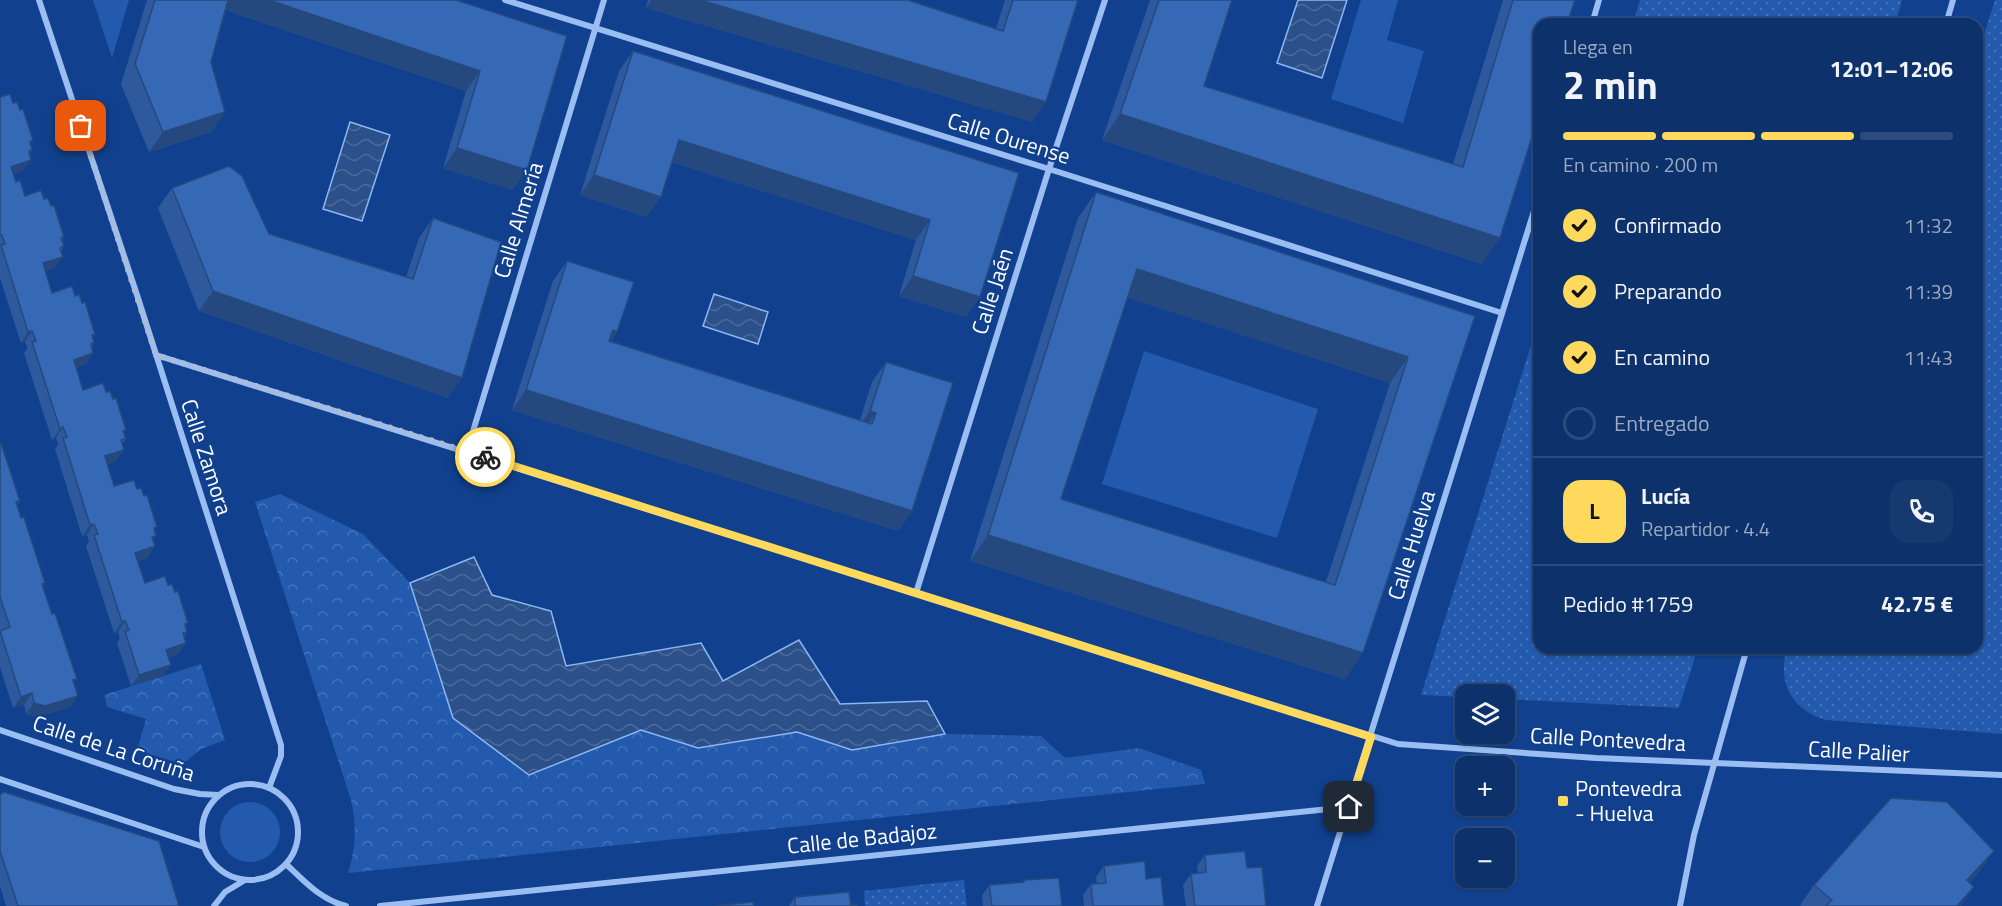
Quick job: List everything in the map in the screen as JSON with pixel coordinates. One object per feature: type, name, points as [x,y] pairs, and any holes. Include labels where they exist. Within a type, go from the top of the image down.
[{"type":"street","name":"Calle Zamora","points":[[39,0],[281,745],[281,756],[269,788]]},
{"type":"street","name":"Calle Ourense","points":[[505,0],[1503,313]]},
{"type":"street","name":"Calle Almería","points":[[467,451],[604,0]]},
{"type":"street","name":"Calle Jaén","points":[[915,593],[1105,0]]},
{"type":"street","points":[[1594,18],[1599,0]]},
{"type":"street","points":[[1948,18],[1953,0]]},
{"type":"street","name":"Calle Huelva","points":[[1317,906],[1533,215]]},
{"type":"street","name":"Calle Pontevedra","points":[[156,355],[1371,737],[1398,744],[1462,750],[1714,762]]},
{"type":"street","points":[[1680,906],[1694,835],[1745,654]]},
{"type":"street","name":"Calle de La Coruña","points":[[0,730],[174,789],[218,795]]},
{"type":"street","name":"Calle Palier","points":[[1714,762],[2002,775]]},
{"type":"street","points":[[0,779],[204,847]]},
{"type":"street","points":[[214,906],[225,892],[245,880],[267,877],[276,873],[286,864],[296,846],[298,823],[287,801],[269,788],[251,784],[237,785],[218,795],[205,813],[202,824],[204,847],[215,866],[224,873],[245,880]]},
{"type":"street","name":"Calle de Badajoz","points":[[380,906],[1349,807]]},
{"type":"street","points":[[286,864],[320,894],[335,903],[346,906]]},
{"type":"green space","points":[[93,0],[129,0],[112,58]]},
{"type":"green space","points":[[1361,0],[1398,0],[1387,40],[1424,51],[1403,123],[1331,99]]},
{"type":"green space","points":[[1640,0],[1902,0],[1897,18],[1635,18]]},
{"type":"green space","points":[[1995,0],[2002,0],[2002,734],[1826,720],[1804,709],[1790,693],[1784,672],[1786,654],[1983,654],[1983,38]]},
{"type":"green space","points":[[1533,339],[1533,654],[1696,654],[1679,708],[1515,700],[1515,684],[1455,684],[1455,697],[1421,695]]},
{"type":"green space","points":[[1144,351],[1318,409],[1277,538],[1102,484]]},
{"type":"green space","points":[[280,494],[363,534],[410,583],[453,718],[529,775],[641,730],[698,748],[797,732],[852,750],[945,734],[1041,736],[1065,758],[1139,748],[1201,770],[1205,784],[348,873],[355,837],[351,800],[255,502]]},
{"type":"green space","points":[[201,664],[225,740],[201,749],[182,764],[137,750],[146,719],[107,707],[104,695]]},
{"type":"green space","points":[[250,802],[267,807],[275,815],[280,832],[275,849],[267,857],[250,862],[233,857],[225,849],[220,832],[225,815],[233,807]]},
{"type":"green space","points":[[964,880],[967,906],[865,906],[864,891]]},
{"type":"water","points":[[1298,0],[1347,0],[1322,78],[1277,63]]},
{"type":"water","points":[[350,122],[390,135],[362,221],[323,209]]},
{"type":"water","points":[[714,294],[768,312],[758,344],[703,326]]},
{"type":"water","points":[[474,557],[492,595],[551,611],[566,666],[701,643],[723,681],[799,640],[840,704],[927,701],[945,734],[852,750],[797,732],[698,748],[641,730],[529,775],[453,718],[410,583]]},
{"type":"building","points":[[155,0],[228,0],[211,62],[225,112],[163,132],[135,64]]},
{"type":"building","points":[[269,0],[456,0],[567,36],[527,170],[457,148],[480,71]]},
{"type":"building","points":[[700,0],[908,0],[1003,31],[1013,0],[1078,0],[1046,102]]},
{"type":"building","points":[[1159,0],[1232,0],[1204,86],[1463,167],[1513,0],[1575,0],[1569,18],[1533,18],[1533,134],[1500,238],[1120,114]]},
{"type":"building","points":[[633,51],[1019,173],[980,297],[913,276],[930,220],[679,140],[661,197],[594,175]]},
{"type":"building","points":[[10,94],[13,103],[17,102],[20,110],[23,109],[33,140],[30,142],[32,150],[29,151],[31,160],[11,167],[16,182],[20,180],[25,196],[41,190],[44,199],[48,198],[51,206],[54,205],[64,237],[61,238],[64,246],[60,248],[63,257],[43,263],[52,293],[72,286],[75,296],[79,294],[82,303],[85,302],[95,334],[92,335],[94,343],[91,344],[93,353],[74,360],[83,390],[103,383],[106,392],[110,391],[113,399],[116,398],[126,430],[123,431],[126,439],[121,440],[124,450],[105,456],[114,486],[134,480],[137,489],[141,488],[144,496],[147,495],[157,527],[154,528],[156,536],[152,537],[155,546],[135,553],[145,583],[165,576],[168,585],[172,584],[175,592],[178,591],[188,623],[185,624],[187,632],[183,633],[186,643],[166,650],[171,665],[139,675],[125,631],[129,630],[125,621],[122,622],[94,535],[98,534],[94,524],[90,525],[63,438],[67,437],[63,427],[60,429],[32,342],[36,341],[32,331],[28,332],[1,245],[5,244],[0,235],[0,97]]},
{"type":"building","points":[[229,166],[242,176],[269,234],[413,279],[433,218],[501,242],[462,378],[213,291],[172,188]]},
{"type":"building","points":[[1096,192],[1475,316],[1363,653],[988,535]],"holes":[[[1137,269],[1408,357],[1335,585],[1061,499]]]},
{"type":"building","points":[[567,261],[634,282],[617,332],[613,330],[609,341],[872,424],[876,413],[870,411],[886,362],[953,383],[912,511],[526,390]]},
{"type":"building","points":[[0,440],[20,501],[16,502],[21,518],[24,517],[45,583],[42,584],[52,614],[55,613],[77,679],[73,680],[78,696],[45,706],[34,703],[32,693],[21,697],[0,631],[10,627],[0,597]]},
{"type":"building","points":[[4,792],[159,841],[179,906],[18,906],[0,851],[0,795]]},
{"type":"building","points":[[1891,798],[1947,802],[1994,851],[1967,880],[1974,887],[1957,906],[1826,906],[1832,900],[1814,885]]},
{"type":"building","points":[[1245,851],[1247,868],[1262,867],[1266,906],[1195,906],[1191,874],[1206,872],[1205,855]]},
{"type":"building","points":[[1145,861],[1146,879],[1161,877],[1164,906],[1093,906],[1091,884],[1106,883],[1104,866]]},
{"type":"building","points":[[1059,878],[1062,906],[992,906],[989,885]]},
{"type":"building","points":[[849,892],[851,905],[856,904],[857,906],[795,906],[795,897]]},
{"type":"building","points":[[753,902],[754,906],[714,906]]},
{"type":"way so far","points":[[81,126],[156,355],[485,457]]},
{"type":"place","name":"Pontevedra - Huelva","points":[[1563,801]]},
{"type":"route","points":[[485,457],[1371,737],[1349,807]]}]
